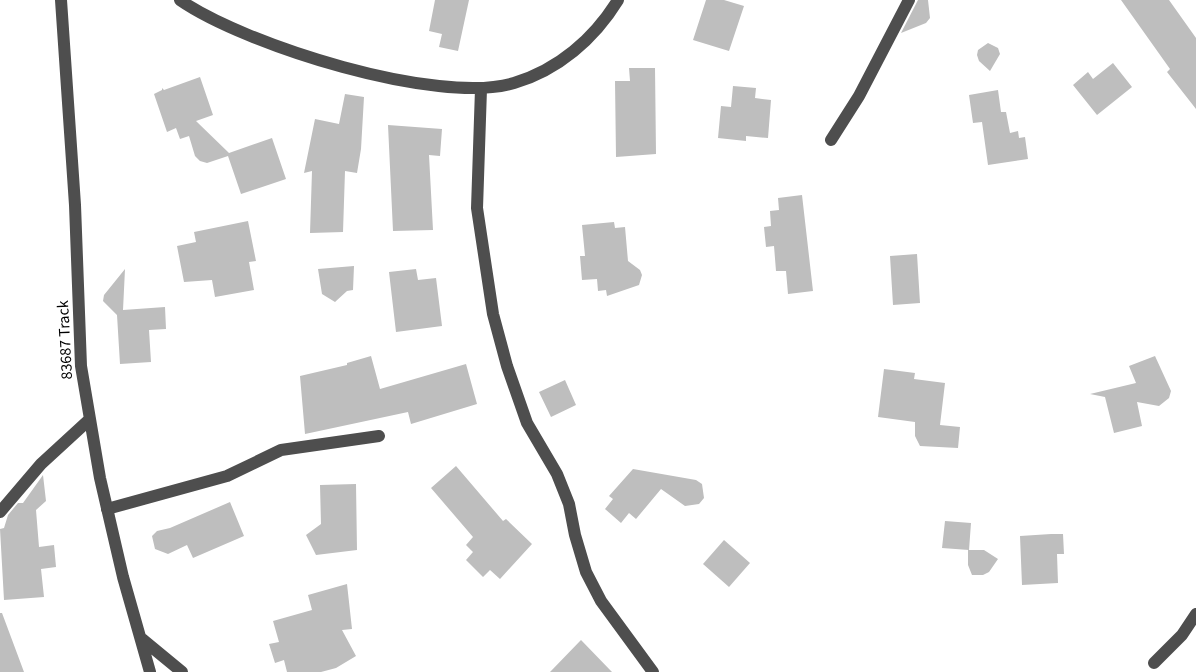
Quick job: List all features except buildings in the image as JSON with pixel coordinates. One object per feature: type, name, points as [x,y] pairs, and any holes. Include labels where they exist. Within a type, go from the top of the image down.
[{"type":"street","name":"83687 Track","points":[[61,0],[75,205],[81,366],[107,508],[123,577],[150,672]]},
{"type":"street","points":[[180,0],[210,18],[265,42],[322,61],[428,85],[460,89],[513,84],[555,65],[588,37],[618,0]]},
{"type":"street","points":[[831,140],[859,96],[909,0]]},
{"type":"street","points":[[481,88],[477,208],[493,314],[507,366],[527,423],[557,474],[569,504],[574,536],[586,572],[601,602],[653,672]]},
{"type":"street","points":[[1,508],[41,464],[90,419]]},
{"type":"street","points":[[107,508],[227,476],[281,450],[379,436]]},
{"type":"street","points":[[1154,663],[1182,635],[1196,614]]},
{"type":"street","points":[[142,639],[182,672]]}]
